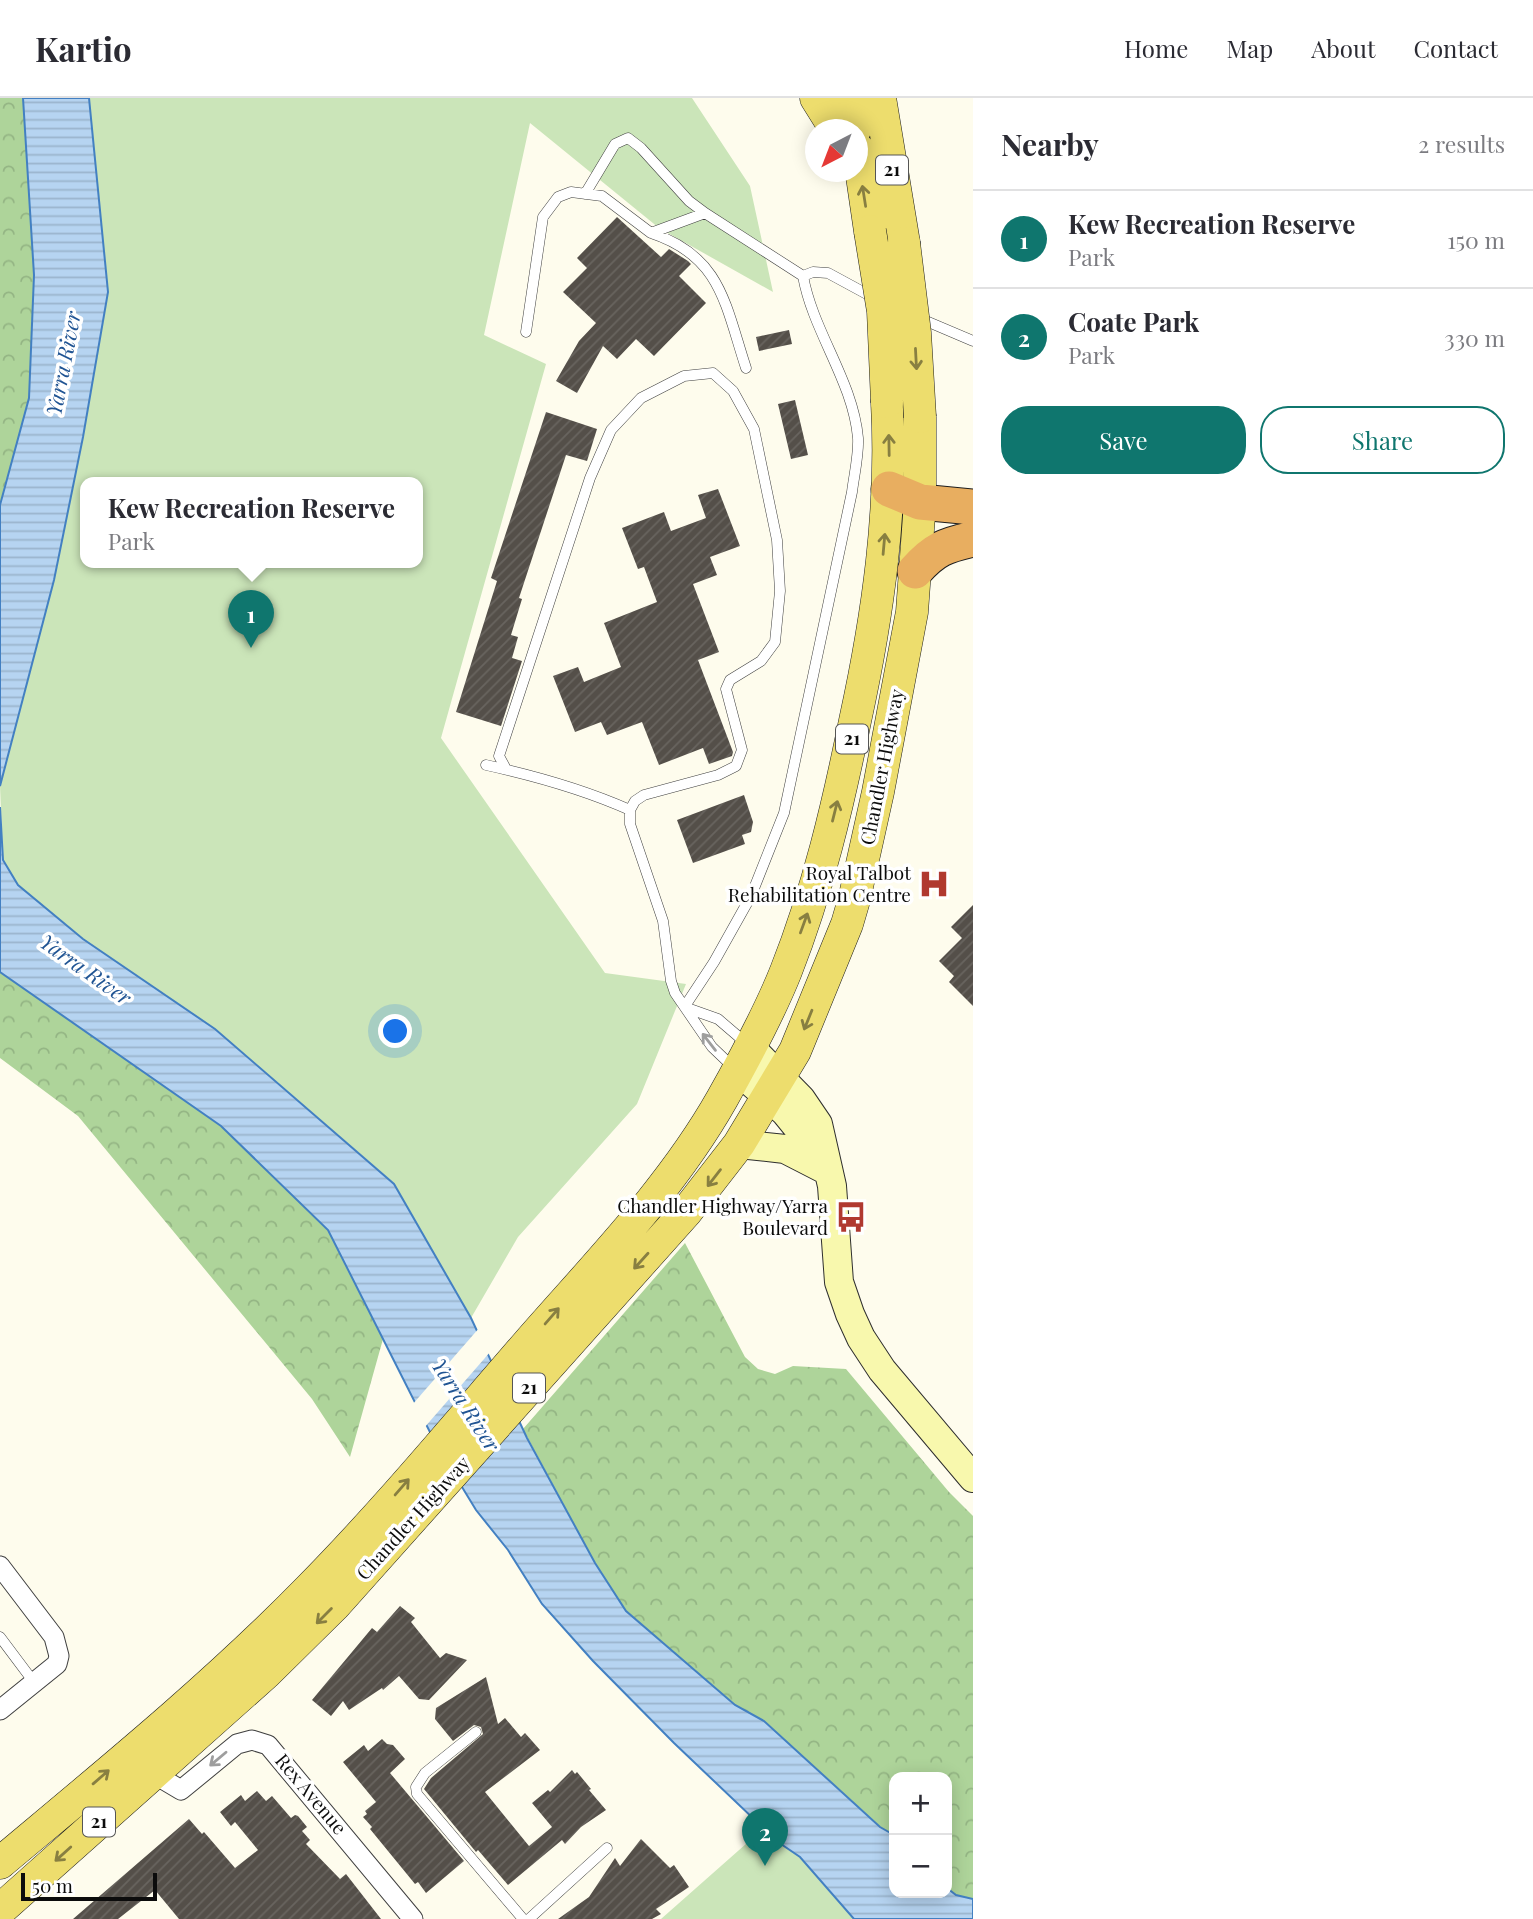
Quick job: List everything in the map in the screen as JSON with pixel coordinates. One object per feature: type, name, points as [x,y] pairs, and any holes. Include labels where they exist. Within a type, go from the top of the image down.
[{"type":"highway","points":[[904,496],[973,507]]},
{"type":"highway","points":[[915,571],[928,556],[942,547],[973,539]]},
{"type":"main road","points":[[816,98],[829,119]]},
{"type":"main road","name":"Chandler Highway","points":[[850,98],[853,119]]},
{"type":"main road","name":"Chandler Highway","points":[[0,1863],[220,1674],[306,1593],[357,1539],[647,1207],[669,1178],[705,1128],[785,974],[808,909],[841,788],[867,667],[878,598],[904,496],[920,417],[915,333],[904,243],[880,98]]},
{"type":"main road","name":"Chandler Highway","points":[[0,1910],[167,1789],[265,1674],[372,1566],[687,1211],[739,1144],[801,1039],[854,900],[906,648],[915,571],[887,402],[883,311],[862,182]]},
{"type":"main road","points":[[743,1058],[816,1118],[828,1167],[839,1282],[850,1314],[861,1338],[882,1370],[973,1478]]},
{"type":"main road","points":[[739,1144],[785,1149],[828,1167]]},
{"type":"street","points":[[0,1568],[54,1637],[60,1656],[57,1664],[0,1710]]},
{"type":"street","name":"Rex Avenue","points":[[167,1789],[242,1741],[262,1742],[277,1752],[413,1919]]},
{"type":"lane","points":[[585,194],[615,144],[628,138],[641,148],[689,201],[803,276],[807,299],[853,412],[858,440],[852,492],[784,813],[751,896],[686,1007]]},
{"type":"lane","points":[[526,332],[543,217],[558,197],[571,192],[601,196],[651,233],[672,240],[697,257],[717,281],[746,368]]},
{"type":"lane","points":[[651,233],[705,213]]},
{"type":"lane","points":[[803,276],[813,272],[828,273],[861,292],[973,341]]},
{"type":"lane","points":[[506,769],[499,756],[590,478],[611,430],[641,398],[684,376],[712,373],[733,391],[754,429],[777,540],[780,591],[775,642],[761,661],[730,680],[726,690],[742,750],[736,766],[718,775],[644,795],[635,801],[630,810],[630,824],[663,921],[671,981],[712,1047],[743,1058]]},
{"type":"lane","points":[[486,765],[537,776],[594,794],[630,810]]},
{"type":"lane","points":[[686,1007],[718,1019],[743,1058]]},
{"type":"lane","points":[[0,1637],[33,1681]]},
{"type":"lane","points":[[476,1732],[425,1773],[416,1787],[417,1794],[526,1919],[607,1848]]},
{"type":"green space","points":[[0,98],[23,98],[34,275],[29,398],[0,505]]},
{"type":"green space","points":[[89,98],[692,98],[750,186],[773,292],[659,228],[530,123],[484,335],[546,364],[441,738],[605,973],[686,984],[637,1104],[518,1237],[471,1318],[394,1183],[215,1029],[83,939],[18,885],[3,861],[0,786],[54,580],[83,437],[108,292]]},
{"type":"green space","points":[[0,972],[221,1126],[328,1230],[383,1339],[350,1457],[312,1399],[78,1116],[0,1058]]},
{"type":"green space","points":[[685,1243],[745,1357],[758,1369],[775,1374],[793,1366],[846,1369],[949,1492],[973,1516],[973,1899],[952,1892],[952,1772],[889,1772],[889,1832],[880,1827],[764,1721],[735,1705],[626,1611],[595,1563],[523,1429]]},
{"type":"green space","points":[[764,1828],[778,1842],[800,1857],[854,1919],[661,1919]]},
{"type":"water","name":"Yarra River","points":[[23,98],[89,98],[108,292],[83,437],[54,580],[0,786],[0,505],[29,398],[34,275]]},
{"type":"water","name":"Yarra River","points":[[0,807],[3,860],[18,885],[83,939],[215,1029],[394,1184],[471,1318],[527,1438],[595,1563],[626,1611],[735,1705],[764,1721],[880,1827],[889,1832],[889,1898],[952,1898],[952,1892],[973,1899],[973,1919],[854,1919],[800,1857],[778,1842],[674,1743],[593,1661],[542,1604],[508,1550],[476,1510],[437,1446],[328,1230],[221,1126],[0,972]]},
{"type":"pier","points":[[480,1327],[491,1351],[424,1428],[412,1405]]},
{"type":"building","points":[[617,217],[661,257],[669,249],[688,261],[691,264],[679,276],[706,303],[654,356],[636,339],[617,359],[603,346],[577,393],[556,381],[579,341],[596,323],[563,292],[587,268],[577,258]]},
{"type":"building","points":[[789,330],[792,344],[759,351],[756,337]]},
{"type":"building","points":[[795,400],[808,455],[791,459],[778,404]]},
{"type":"building","points":[[546,412],[597,429],[587,461],[566,455],[519,598],[522,599],[511,635],[518,637],[512,658],[522,661],[501,726],[456,712],[497,581],[491,578]]},
{"type":"building","points":[[718,489],[740,546],[710,557],[717,575],[693,584],[719,652],[698,660],[733,752],[732,756],[709,764],[703,748],[659,765],[642,722],[607,735],[601,722],[575,732],[553,676],[578,667],[584,682],[621,667],[604,623],[657,602],[644,567],[638,569],[622,528],[664,512],[671,531],[706,518],[698,495]]},
{"type":"building","points":[[744,795],[753,822],[751,832],[742,835],[745,844],[693,863],[677,820]]},
{"type":"building","points":[[973,905],[973,1006],[949,982],[954,976],[939,961],[962,938],[951,927]]},
{"type":"building","points":[[400,1606],[415,1618],[411,1622],[440,1658],[446,1653],[467,1660],[429,1700],[419,1699],[399,1676],[383,1690],[382,1688],[349,1710],[343,1701],[331,1716],[312,1700],[372,1628],[377,1632]]},
{"type":"building","points":[[486,1677],[498,1724],[505,1718],[521,1737],[525,1733],[540,1750],[485,1792],[529,1846],[552,1827],[532,1803],[548,1790],[550,1792],[572,1770],[575,1774],[577,1772],[606,1810],[581,1827],[565,1844],[562,1840],[508,1885],[478,1850],[476,1852],[424,1789],[431,1778],[483,1734],[481,1727],[474,1725],[453,1741],[435,1719],[436,1708]]},
{"type":"building","points":[[382,1739],[393,1745],[405,1759],[390,1773],[464,1861],[426,1893],[418,1882],[415,1884],[370,1829],[372,1827],[363,1817],[367,1814],[365,1811],[376,1802],[343,1762],[364,1745],[368,1751]]},
{"type":"building","points":[[257,1791],[266,1801],[272,1796],[291,1818],[298,1816],[307,1827],[302,1831],[310,1840],[306,1844],[340,1879],[346,1874],[381,1919],[179,1919],[155,1890],[118,1919],[73,1919],[189,1819],[235,1868],[258,1850],[235,1822],[231,1826],[220,1812],[241,1795],[245,1801]]},
{"type":"building","points":[[641,1839],[670,1868],[674,1865],[689,1887],[656,1909],[661,1914],[652,1919],[558,1919],[589,1897],[615,1858],[620,1866]]},
{"type":"place","name":"Kew Recreation Reserve","points":[[251,648]]},
{"type":"place","name":"Royal Talbot Rehabilitation Centre","points":[[934,884]]},
{"type":"place","name":"Chandler Highway/Yarra Boulevard","points":[[851,1217]]},
{"type":"place","name":"Coate Park","points":[[765,1866]]}]
